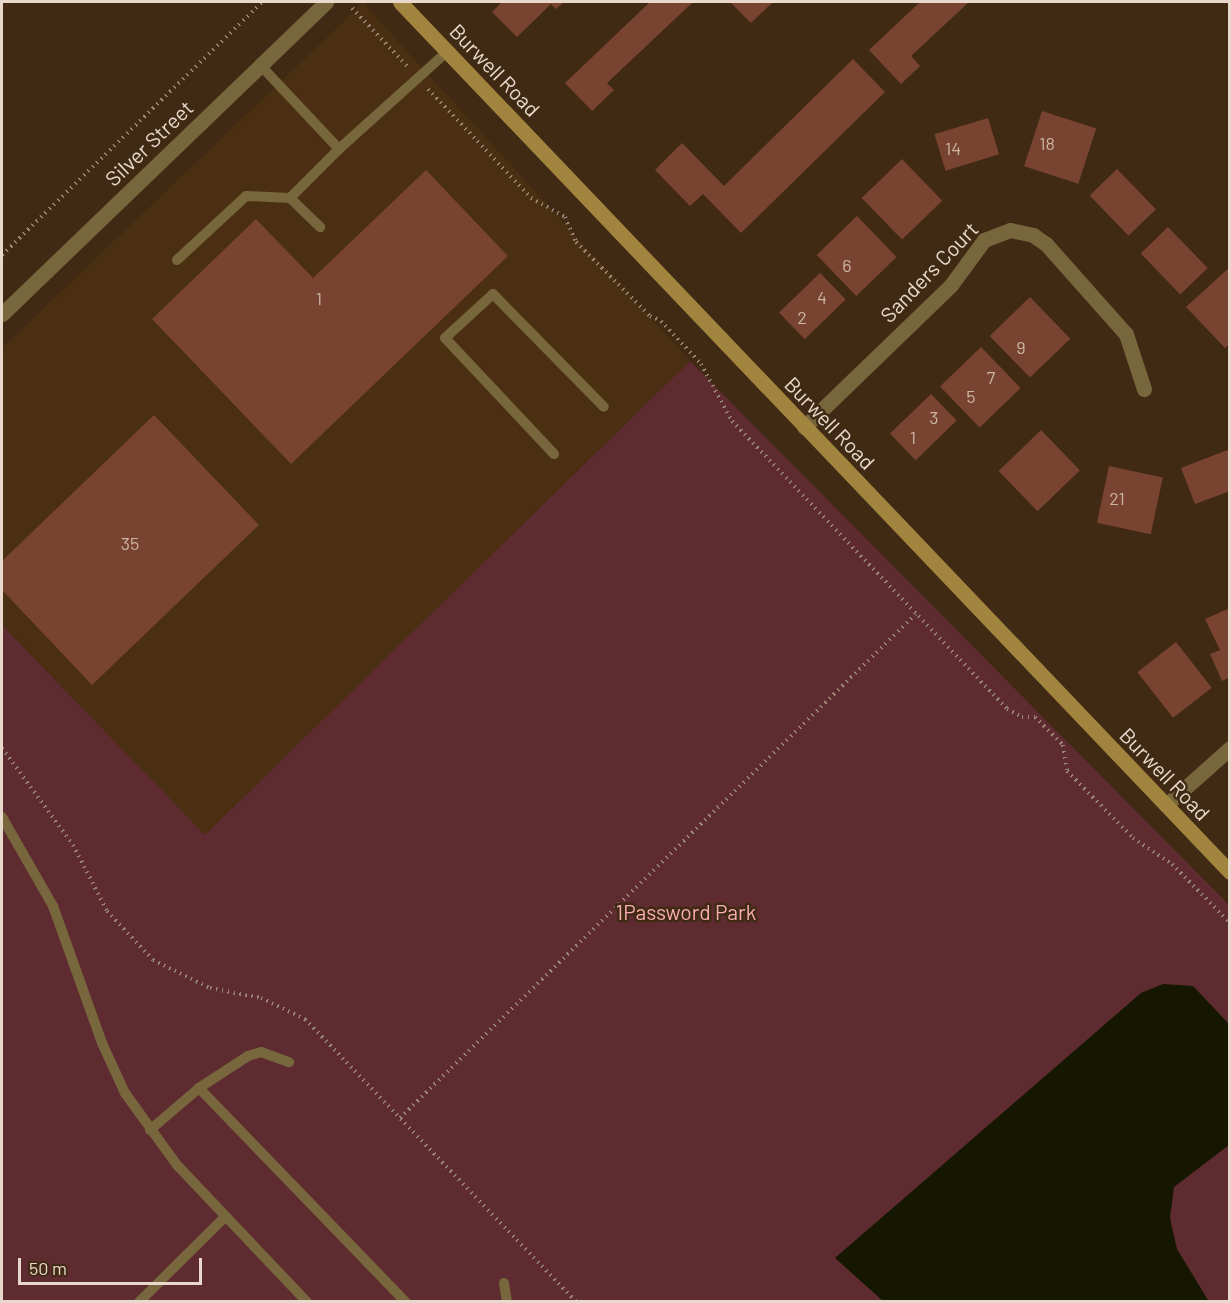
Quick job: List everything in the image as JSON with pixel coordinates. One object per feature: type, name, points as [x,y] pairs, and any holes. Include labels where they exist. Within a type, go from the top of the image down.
[{"type":"main road","name":"Burwell Road","points":[[400,2],[1230,872]]},
{"type":"street","name":"Silver Street","points":[[2,314],[326,2]]},
{"type":"street","name":"Sanders Court","points":[[804,426],[951,285],[984,240],[1010,230],[1033,235],[1046,244],[1126,334],[1144,389]]},
{"type":"street","points":[[1166,805],[1230,748]]},
{"type":"lane","points":[[290,198],[339,149],[448,51]]},
{"type":"lane","points":[[260,65],[339,149]]},
{"type":"lane","points":[[177,260],[246,196],[290,198],[320,227]]},
{"type":"lane","points":[[554,454],[445,338],[493,294],[604,407]]},
{"type":"lane","points":[[2,817],[53,906],[102,1043],[125,1093],[150,1130],[224,1218],[307,1302]]},
{"type":"lane","points":[[150,1130],[199,1088],[248,1056],[261,1052],[289,1062]]},
{"type":"lane","points":[[199,1088],[406,1302]]},
{"type":"lane","points":[[139,1302],[224,1218]]},
{"type":"lane","points":[[504,1282],[507,1302]]},
{"type":"path","points":[[2,255],[262,2]]},
{"type":"path","points":[[352,8],[531,198],[565,217],[576,242],[650,316],[661,321],[701,364],[732,421],[1007,709],[1022,717],[1035,717],[1063,745],[1067,771],[1133,838],[1172,864],[1230,923]]},
{"type":"path","points":[[400,1118],[916,614]]},
{"type":"path","points":[[2,748],[73,845],[107,911],[153,960],[210,988],[285,1007],[305,1019],[576,1302]]},
{"type":"shaded area","points":[[363,3],[690,361],[205,836],[2,625],[2,348]]},
{"type":"shaded area","points":[[1163,984],[1193,986],[1229,1024],[1229,1145],[1174,1187],[1170,1218],[1177,1249],[1208,1300],[883,1301],[835,1258],[1141,993]]},
{"type":"green space","name":"1Password Park","points":[[690,361],[1229,905],[1229,1301],[2,1301],[2,625],[205,835]]},
{"type":"building","points":[[502,2],[564,2],[556,9],[551,4],[517,37],[492,12]]},
{"type":"building","points":[[650,2],[693,2],[607,83],[614,90],[592,111],[565,83]]},
{"type":"building","points":[[730,2],[773,2],[751,23]]},
{"type":"building","points":[[920,2],[969,2],[911,56],[920,66],[901,84],[869,50]]},
{"type":"building","points":[[853,59],[885,92],[741,233],[703,194],[690,206],[655,170],[682,143],[724,186]]},
{"type":"building","points":[[1042,111],[1096,129],[1078,184],[1024,166]]},
{"type":"building","points":[[988,118],[999,154],[946,171],[934,134]]},
{"type":"building","points":[[902,159],[942,201],[902,240],[862,198]]},
{"type":"building","points":[[1117,169],[1156,209],[1129,236],[1090,195]]},
{"type":"building","points":[[426,170],[508,256],[291,464],[152,319],[256,219],[313,278]]},
{"type":"building","points":[[857,216],[897,257],[856,296],[817,255]]},
{"type":"building","points":[[1168,227],[1208,268],[1180,294],[1141,253]]},
{"type":"building","points":[[1230,267],[1230,344],[1225,348],[1186,307]]},
{"type":"building","points":[[820,273],[846,300],[805,339],[779,313]]},
{"type":"building","points":[[1030,297],[1070,339],[1030,378],[990,336]]},
{"type":"building","points":[[981,347],[1021,388],[980,428],[940,387]]},
{"type":"building","points":[[931,394],[957,421],[916,460],[890,434]]},
{"type":"building","points":[[154,415],[259,525],[92,685],[2,590],[2,561]]},
{"type":"building","points":[[1041,430],[1080,470],[1037,511],[999,471]]},
{"type":"building","points":[[1230,449],[1230,491],[1195,504],[1181,468]]},
{"type":"building","points":[[1109,466],[1163,477],[1151,534],[1097,523]]},
{"type":"building","points":[[1230,608],[1230,677],[1222,681],[1210,654],[1220,650],[1205,619]]},
{"type":"building","points":[[1176,642],[1212,688],[1173,718],[1137,672]]}]
